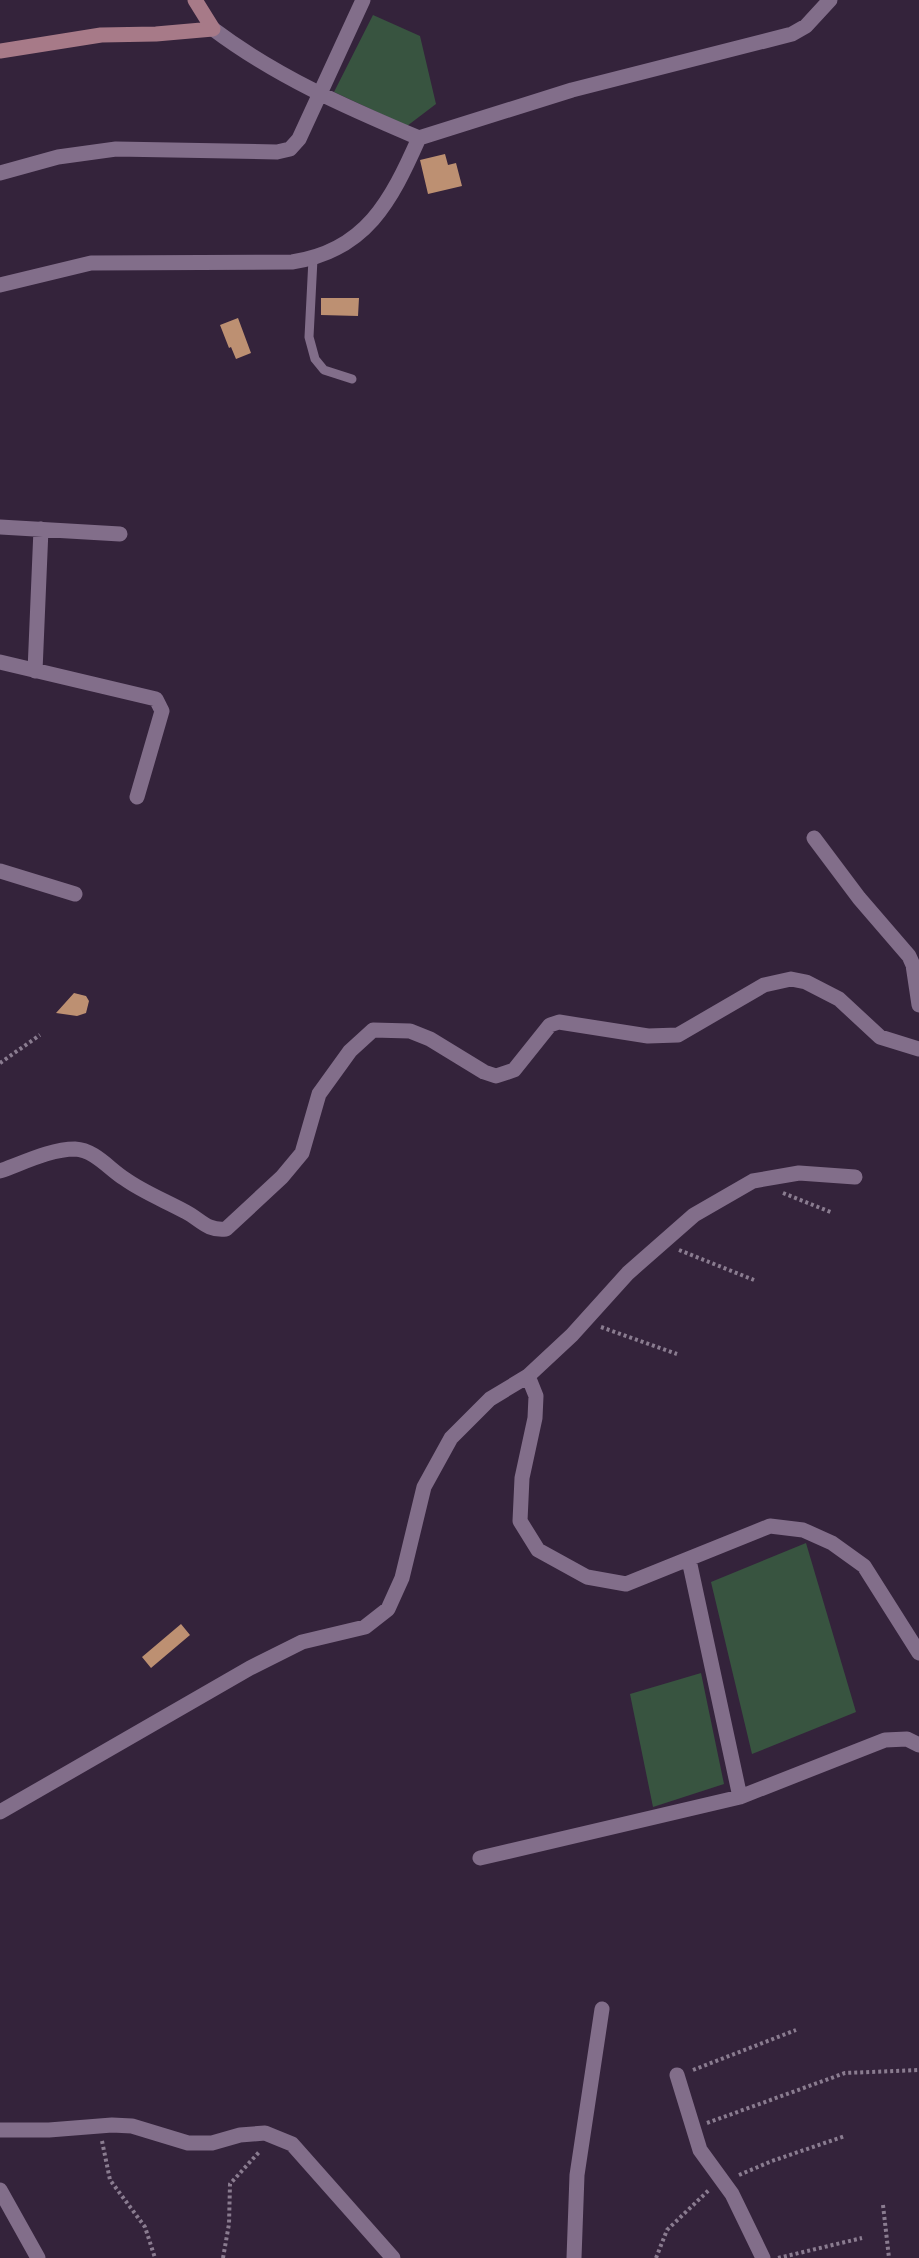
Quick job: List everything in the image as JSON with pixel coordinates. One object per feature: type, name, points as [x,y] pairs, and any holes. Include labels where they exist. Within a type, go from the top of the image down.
[{"type":"main road","points":[[0,51],[101,34],[156,34],[213,28],[195,0]]},
{"type":"street","points":[[0,173],[58,157],[116,149],[283,152],[295,146],[363,0]]},
{"type":"street","points":[[213,28],[248,54],[319,95],[419,138],[572,90],[792,34],[806,26],[830,0]]},
{"type":"street","points":[[0,285],[91,263],[292,262],[313,259],[342,248],[368,226],[397,188],[419,138]]},
{"type":"street","points":[[0,527],[120,534]]},
{"type":"street","points":[[35,671],[41,529]]},
{"type":"street","points":[[0,662],[156,699],[162,711],[137,797]]},
{"type":"street","points":[[814,838],[859,898],[909,956],[914,965],[919,1005]]},
{"type":"street","points":[[0,871],[75,894]]},
{"type":"street","points":[[0,1171],[56,1152],[78,1149],[101,1160],[126,1180],[189,1213],[205,1226],[216,1230],[226,1229],[282,1177],[302,1153],[319,1094],[350,1051],[373,1030],[390,1028],[410,1031],[430,1040],[484,1072],[496,1076],[514,1070],[550,1025],[559,1022],[648,1036],[678,1035],[764,984],[791,979],[806,982],[839,999],[880,1037],[919,1049]]},
{"type":"street","points":[[0,1812],[250,1668],[302,1642],[365,1627],[388,1609],[402,1578],[424,1488],[451,1438],[490,1399],[528,1377],[584,1322],[628,1273],[694,1215],[753,1181],[799,1173],[855,1177]]},
{"type":"street","points":[[528,1377],[536,1396],[535,1418],[522,1478],[520,1521],[538,1550],[587,1577],[626,1584],[770,1526],[803,1530],[832,1543],[864,1566],[919,1653]]},
{"type":"street","points":[[688,1560],[740,1797]]},
{"type":"street","points":[[480,1858],[740,1797],[885,1740],[907,1739],[919,1745]]},
{"type":"street","points":[[574,2258],[577,2175],[602,2009]]},
{"type":"street","points":[[677,2075],[700,2150],[723,2182],[763,2258]]},
{"type":"street","points":[[0,2130],[132,2126],[188,2144],[212,2143],[240,2135],[265,2133],[292,2144],[393,2258]]},
{"type":"street","points":[[0,2190],[38,2258]]},
{"type":"lane","points":[[313,259],[311,348],[324,370],[352,379]]},
{"type":"path","points":[[0,1063],[40,1035]]},
{"type":"path","points":[[753,1181],[833,1214]]},
{"type":"path","points":[[662,1243],[754,1280]]},
{"type":"path","points":[[584,1322],[677,1354]]},
{"type":"path","points":[[677,2075],[796,2030]]},
{"type":"path","points":[[693,2128],[845,2073],[919,2070]]},
{"type":"path","points":[[99,2126],[110,2180],[145,2227],[155,2258]]},
{"type":"path","points":[[223,2258],[229,2224],[230,2184],[261,2149],[265,2133]]},
{"type":"path","points":[[656,2258],[667,2230],[705,2192],[771,2161],[845,2136]]},
{"type":"path","points":[[884,2205],[889,2258]]},
{"type":"path","points":[[778,2258],[862,2238]]},
{"type":"green space","points":[[373,15],[420,36],[436,104],[407,126],[334,92]]},
{"type":"green space","points":[[806,1543],[856,1712],[752,1754],[711,1582]]},
{"type":"green space","points":[[701,1673],[724,1784],[653,1807],[630,1694]]},
{"type":"building","points":[[445,154],[448,165],[456,163],[462,186],[428,194],[420,160]]},
{"type":"building","points":[[321,298],[359,298],[358,316],[321,315]]},
{"type":"building","points":[[238,318],[251,353],[236,359],[220,325]]},
{"type":"building","points":[[74,993],[86,996],[89,1001],[86,1013],[77,1016],[56,1013]]},
{"type":"building","points":[[181,1624],[190,1635],[151,1668],[142,1657]]}]
